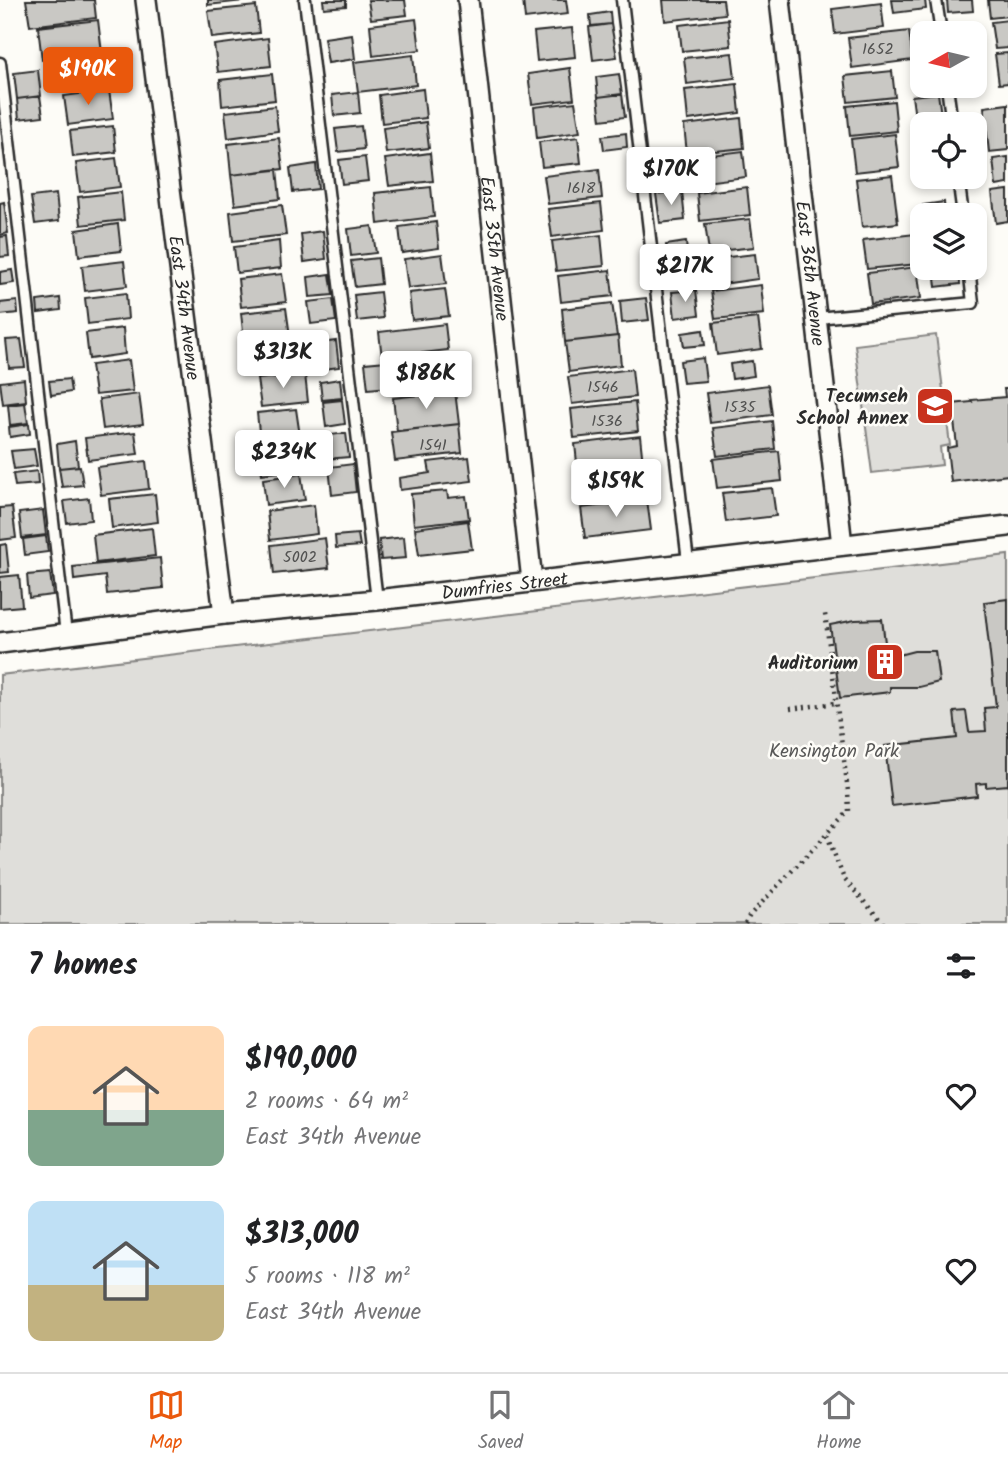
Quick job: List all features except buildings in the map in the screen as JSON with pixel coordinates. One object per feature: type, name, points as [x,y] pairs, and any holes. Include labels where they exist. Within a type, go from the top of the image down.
[{"type":"street","name":"East 34th Avenue","points":[[146,0],[224,614]]},
{"type":"street","name":"East 35th Avenue","points":[[468,0],[532,581]]},
{"type":"street","name":"East 36th Avenue","points":[[780,0],[842,545]]},
{"type":"street","name":"Dumfries Street","points":[[0,643],[224,614],[376,600],[1008,526]]},
{"type":"lane","points":[[305,0],[376,600]]},
{"type":"lane","points":[[622,0],[688,562]]},
{"type":"lane","points":[[936,0],[939,21]]},
{"type":"lane","points":[[0,63],[66,635]]},
{"type":"lane","points":[[817,318],[973,303],[970,280]]},
{"type":"path","points":[[745,924],[750,915],[849,811],[825,614]]},
{"type":"path","points":[[790,709],[836,703]]},
{"type":"path","points":[[827,834],[844,879],[884,924]]},
{"type":"green space","points":[[936,335],[950,445],[940,447],[942,465],[872,473],[855,345]]},
{"type":"green space","name":"Kensington Park","points":[[1008,555],[1008,924],[0,924],[0,675]]},
{"type":"place","name":"Tecumseh School Annex","points":[[935,406]]},
{"type":"place","name":"Auditorium","points":[[885,662]]}]
